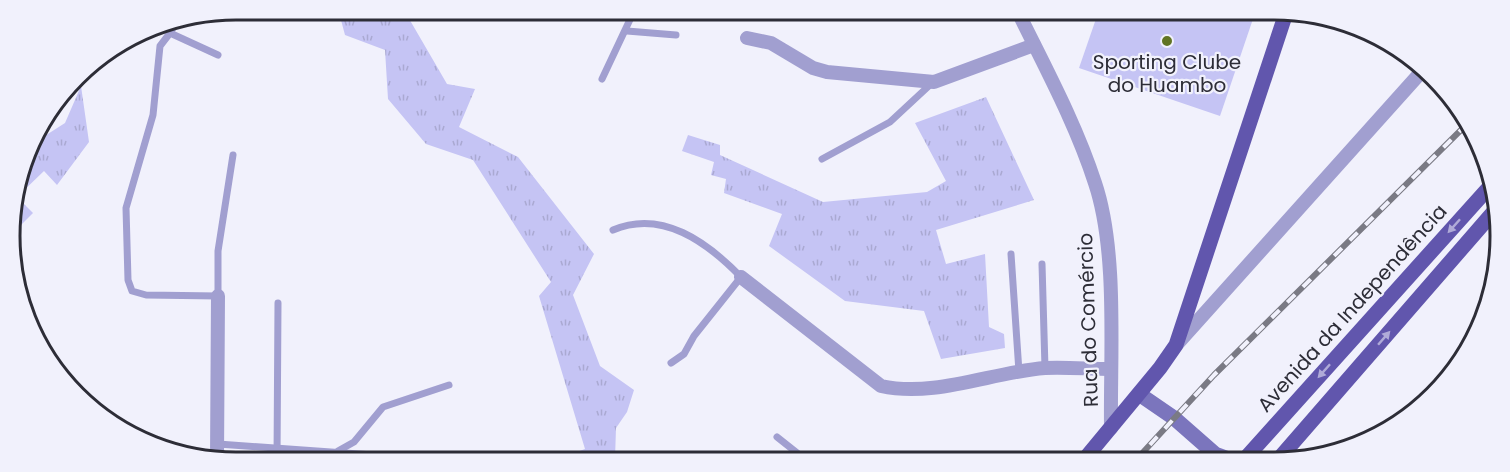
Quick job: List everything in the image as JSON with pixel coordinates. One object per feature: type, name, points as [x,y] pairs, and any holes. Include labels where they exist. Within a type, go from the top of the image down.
[{"type":"main road","points":[[1090,452],[1139,394],[1176,345],[1284,20]]},
{"type":"main road","name":"Avenida da Independência","points":[[1251,452],[1485,191]]},
{"type":"main road","name":"Avenida da Independência","points":[[1285,452],[1490,217]]},
{"type":"street","name":"Rua do Comércio","points":[[1022,20],[1096,184],[1106,245],[1111,428]]},
{"type":"street","points":[[747,38],[771,43],[813,68],[827,72],[934,82],[1034,45]]},
{"type":"street","points":[[1176,345],[1419,75]]},
{"type":"street","points":[[741,276],[881,386],[898,389],[926,387],[1045,368],[1110,369]]},
{"type":"street","points":[[217,452],[218,296]]},
{"type":"street","points":[[1139,394],[1174,418],[1211,452]]},
{"type":"lane","points":[[602,79],[615,48],[627,31],[631,20]]},
{"type":"lane","points":[[172,29],[160,46],[153,115],[126,208],[128,280],[132,291],[138,294],[218,296],[218,251],[232,155]]},
{"type":"lane","points":[[627,31],[676,36]]},
{"type":"lane","points":[[170,33],[218,55]]},
{"type":"lane","points":[[822,159],[890,122],[934,82]]},
{"type":"lane","points":[[613,230],[629,223],[667,226],[701,242],[741,276],[694,336],[684,354],[671,363]]},
{"type":"lane","points":[[1011,254],[1019,372]]},
{"type":"lane","points":[[1042,264],[1045,368]]},
{"type":"lane","points":[[278,303],[278,452]]},
{"type":"lane","points":[[338,451],[354,442],[383,407],[449,386]]},
{"type":"lane","points":[[777,437],[796,452]]},
{"type":"lane","points":[[218,444],[349,452]]},
{"type":"green space","points":[[341,20],[410,20],[447,84],[475,89],[459,127],[518,157],[594,254],[573,295],[600,366],[634,390],[627,412],[616,428],[615,452],[577,452],[585,449],[539,296],[551,282],[473,160],[426,144],[388,99],[385,50],[345,35]]},
{"type":"green space","name":"Sporting Clube do Huambo","points":[[1096,20],[1253,20],[1220,116],[1079,68]]},
{"type":"green space","points":[[81,86],[89,142],[57,185],[44,171],[25,189],[31,166],[44,136],[65,123]]},
{"type":"green space","points":[[986,97],[1034,200],[936,230],[946,264],[985,254],[989,327],[1004,334],[1005,348],[941,359],[924,311],[845,301],[769,246],[782,214],[724,193],[726,179],[711,175],[714,162],[682,151],[688,135],[720,145],[720,155],[823,202],[927,192],[946,181],[915,123]]},
{"type":"green space","points":[[22,202],[33,213],[20,226]]},
{"type":"railway","points":[[1143,452],[1214,375],[1462,129]]},
{"type":"place","name":"Sporting Clube do Huambo","points":[[1167,41]]}]
